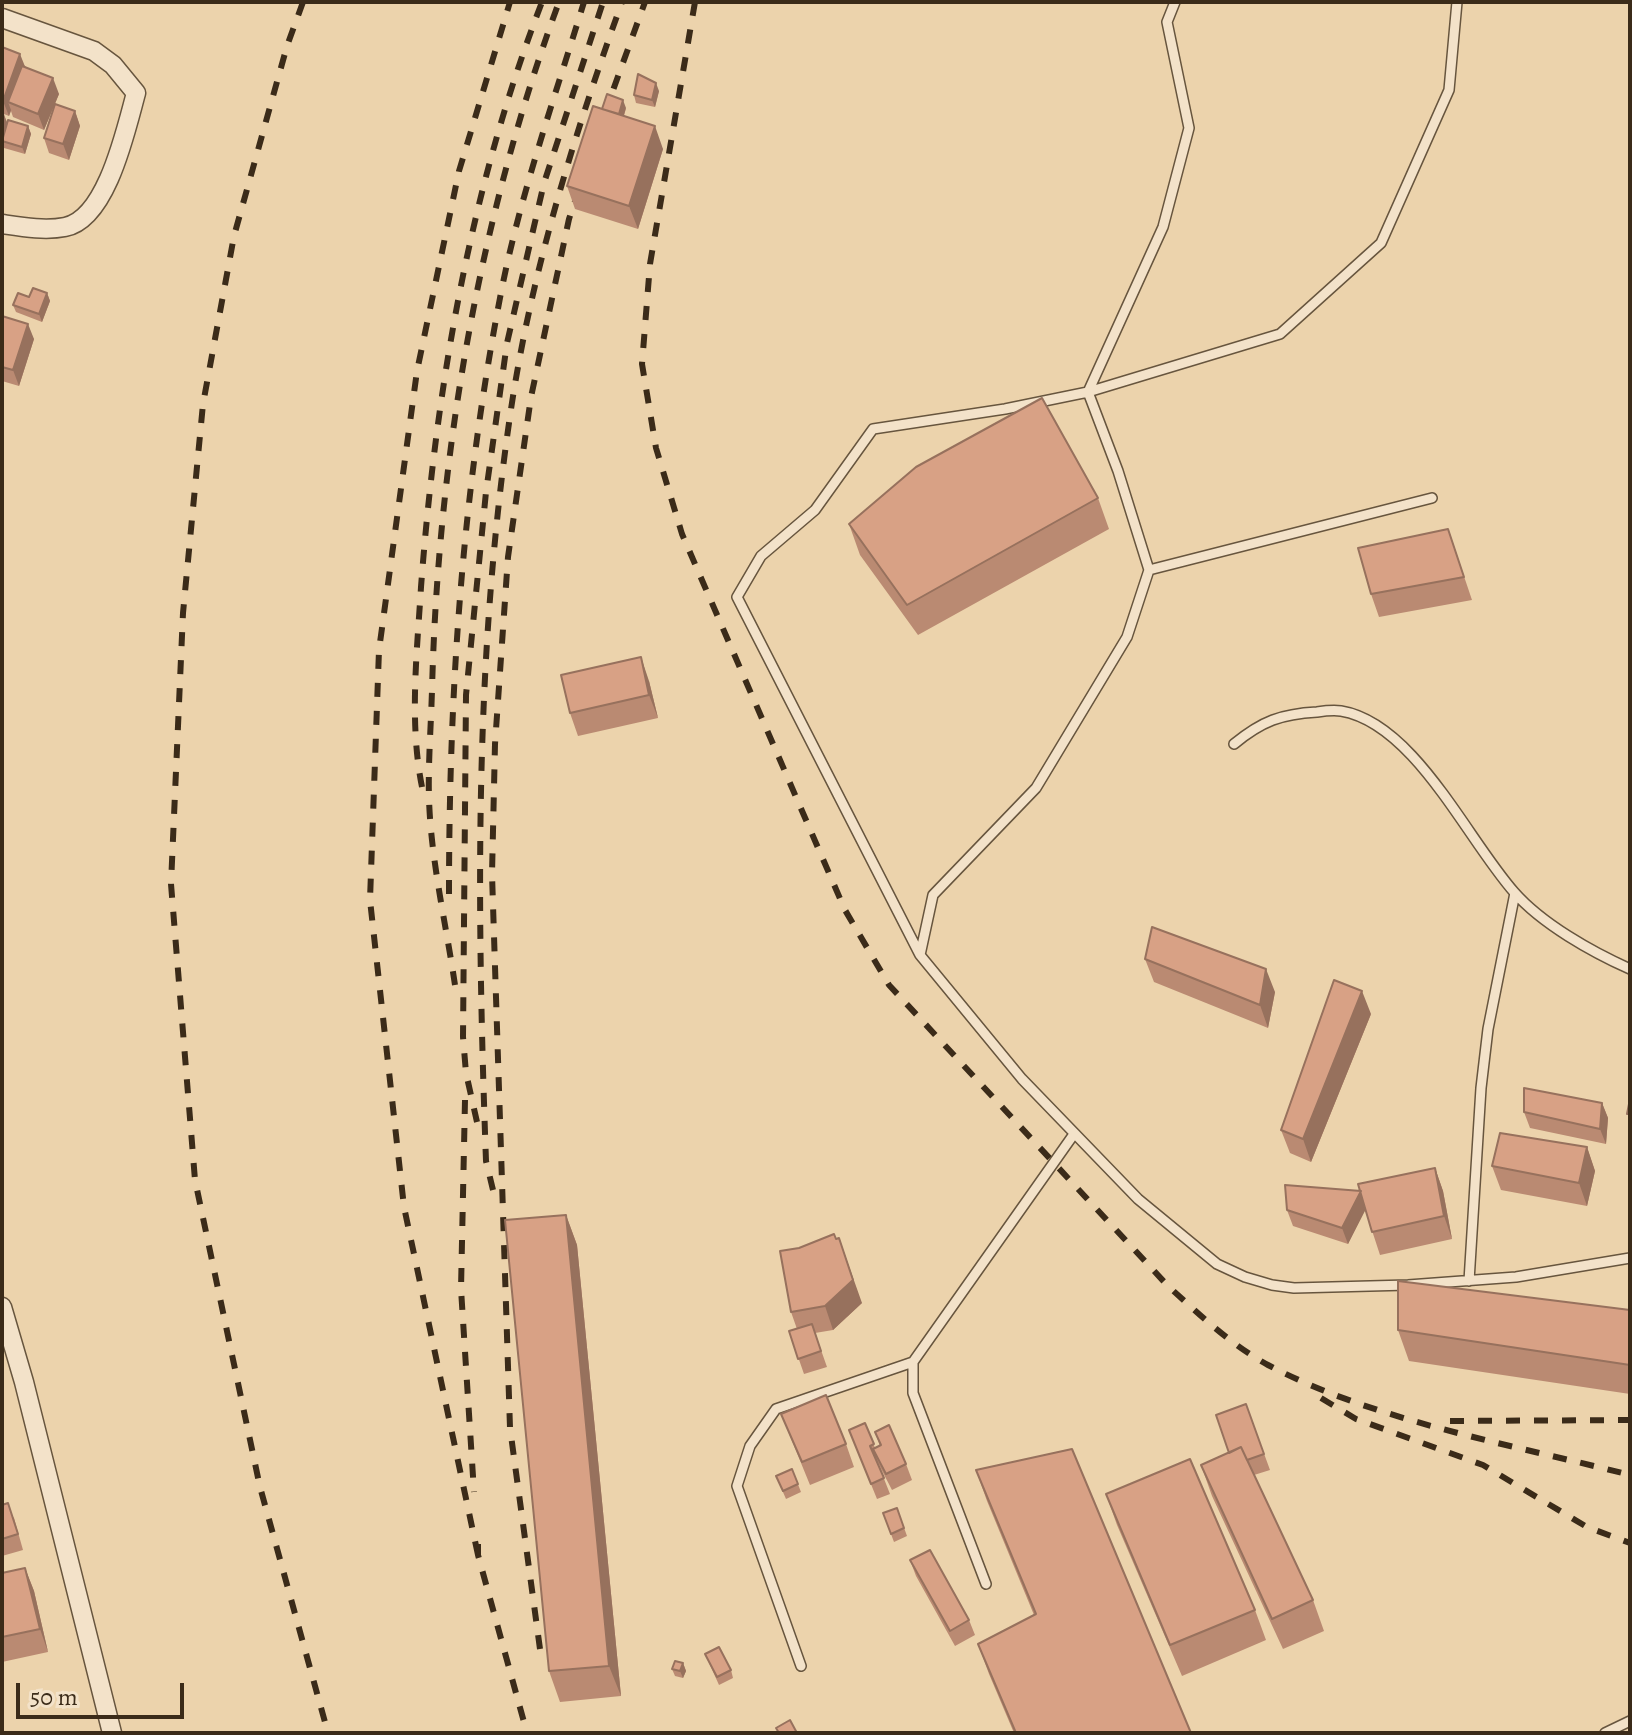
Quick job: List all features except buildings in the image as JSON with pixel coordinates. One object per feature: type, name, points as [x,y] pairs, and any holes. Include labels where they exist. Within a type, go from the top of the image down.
[{"type":"street","points":[[2,18],[94,51],[113,65],[136,93],[111,173],[103,193],[88,214],[63,228],[2,224]]},
{"type":"street","points":[[2,1307],[24,1382],[112,1733]]},
{"type":"lane","points":[[920,955],[933,895],[1036,788],[1127,637],[1149,570],[1118,471],[1088,392],[1163,227],[1189,128],[1167,22],[1175,2]]},
{"type":"lane","points":[[1457,2],[1449,90],[1381,243],[1280,334],[1088,392],[1005,409],[873,429],[815,510],[761,556],[737,597],[920,955],[1022,1079],[1138,1199],[1191,1246],[1217,1264],[1245,1277],[1294,1288],[1469,1281],[1558,1272],[1630,1258]]},
{"type":"lane","points":[[1149,570],[1432,498]]},
{"type":"lane","points":[[1234,744],[1257,725],[1295,713],[1340,710],[1368,719],[1394,736],[1413,757],[1515,893],[1555,926],[1630,969]]},
{"type":"lane","points":[[1469,1281],[1481,1088],[1488,1029],[1515,893]]},
{"type":"lane","points":[[986,1584],[913,1393],[913,1362],[1074,1134]]},
{"type":"lane","points":[[801,1666],[737,1486],[750,1446],[776,1409],[913,1362]]},
{"type":"lane","points":[[1605,1733],[1630,1721]]},
{"type":"railway","points":[[303,2],[287,46],[234,236],[203,404],[183,613],[171,884],[195,1180],[260,1487],[328,1733]]},
{"type":"railway","points":[[478,1555],[404,1207],[370,900],[379,650],[417,371],[459,171],[510,2]]},
{"type":"railway","points":[[422,787],[416,738],[416,662],[428,513],[447,364],[460,290],[495,144],[542,2]]},
{"type":"railway","points":[[455,985],[436,869],[429,799],[436,603],[443,515],[467,341],[485,255],[506,169],[559,2]]},
{"type":"railway","points":[[449,894],[452,744],[460,594],[487,372],[517,223],[584,2]]},
{"type":"railway","points":[[477,1122],[466,1073],[463,1037],[466,695],[486,492],[507,343],[544,183],[603,2]]},
{"type":"railway","points":[[493,1190],[486,1161],[480,884],[484,699],[498,515],[518,369],[541,262],[586,105],[622,2]]},
{"type":"railway","points":[[604,115],[645,2]]},
{"type":"railway","points":[[695,2],[650,264],[642,364],[656,448],[682,534],[845,910],[889,985],[1168,1286],[1254,1357],[1309,1385],[1399,1417],[1630,1475]]},
{"type":"railway","points":[[540,1649],[510,1428],[492,874],[495,744],[508,557],[531,397],[569,219],[581,183]]},
{"type":"railway","points":[[465,1100],[461,1289],[474,1492]]},
{"type":"railway","points":[[1321,1398],[1356,1419],[1483,1465],[1587,1527],[1630,1543]]},
{"type":"railway","points":[[1450,1421],[1630,1420]]},
{"type":"railway","points":[[478,1544],[478,1555],[527,1733]]}]
